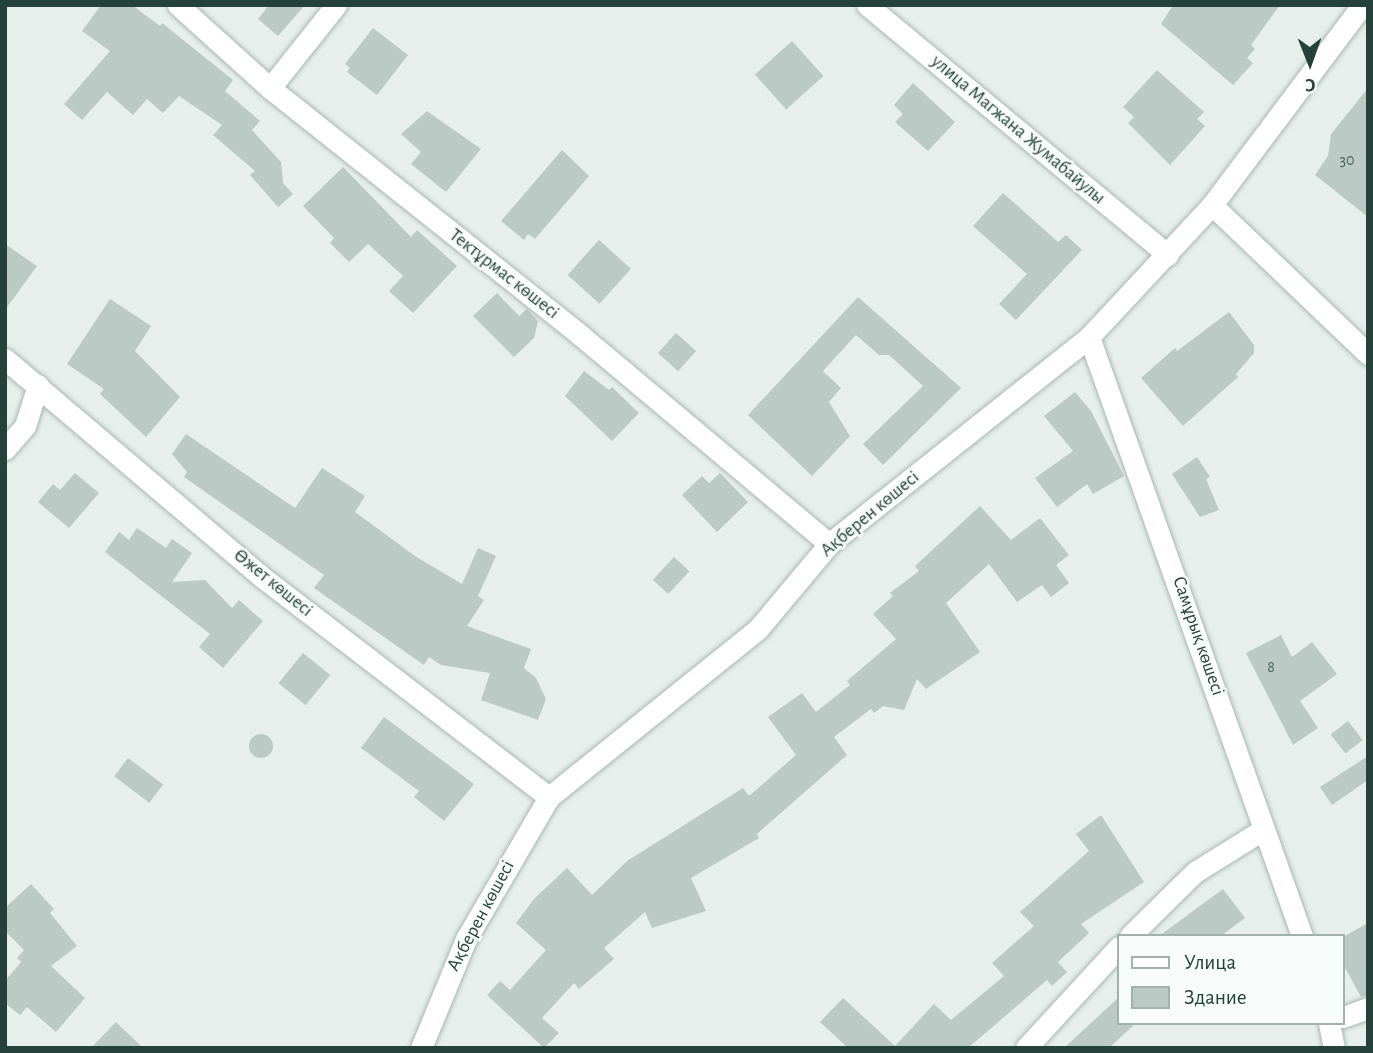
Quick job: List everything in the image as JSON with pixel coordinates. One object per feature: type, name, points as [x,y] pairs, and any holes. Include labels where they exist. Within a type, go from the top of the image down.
[{"type":"street","name":"Тектұрмас көшесі","points":[[178,5],[270,88],[579,334],[829,544]]},
{"type":"street","points":[[270,88],[336,5]]},
{"type":"street","name":"улица Магжана Жумабайулы","points":[[867,5],[1168,255]]},
{"type":"street","name":"Ақберен көшесі","points":[[421,1048],[466,939],[549,797],[758,629],[829,544],[1089,337],[1212,205],[1362,5]]},
{"type":"street","points":[[1212,205],[1368,354]]},
{"type":"street","name":"Самұрық көшесі","points":[[1089,337],[1301,934]]},
{"type":"street","name":"Өжет көшесі","points":[[5,359],[38,384],[262,577],[549,797]]},
{"type":"street","points":[[5,449],[25,426],[37,399],[38,384]]},
{"type":"street","points":[[1132,934],[1195,872],[1264,829]]},
{"type":"street","points":[[1026,1048],[1118,948]]},
{"type":"street","points":[[1345,1016],[1368,1008]]},
{"type":"street","points":[[1329,1025],[1334,1048]]},
{"type":"building","points":[[101,5],[132,5],[160,26],[162,23],[233,80],[225,91],[260,121],[252,130],[281,162],[283,183],[293,194],[278,207],[250,175],[255,171],[213,135],[222,125],[179,96],[163,113],[147,99],[133,115],[107,92],[82,120],[64,104],[110,51],[82,31]]},
{"type":"building","points":[[269,5],[305,5],[278,36],[258,19]]},
{"type":"building","points":[[1173,5],[1280,5],[1251,45],[1255,49],[1247,58],[1253,63],[1233,85],[1161,24]]},
{"type":"building","points":[[373,28],[408,55],[377,95],[347,72],[350,68],[345,64]]},
{"type":"building","points":[[792,41],[823,76],[786,109],[755,74]]},
{"type":"building","points":[[1157,70],[1204,112],[1197,119],[1205,126],[1170,165],[1128,123],[1134,117],[1123,107]]},
{"type":"building","points":[[913,83],[955,122],[928,151],[895,122],[903,114],[894,105]]},
{"type":"building","points":[[1368,88],[1368,217],[1315,175],[1328,156],[1331,134]]},
{"type":"building","points":[[427,111],[481,149],[446,192],[411,164],[421,152],[401,134]]},
{"type":"building","points":[[562,150],[589,176],[535,239],[528,234],[524,240],[501,221]]},
{"type":"building","points":[[343,167],[411,237],[417,230],[457,266],[413,313],[389,291],[403,276],[368,244],[349,262],[330,243],[334,238],[303,206]]},
{"type":"building","points":[[1003,193],[1058,242],[1066,235],[1082,250],[1016,320],[999,304],[1027,274],[973,226]]},
{"type":"building","points":[[599,240],[631,269],[600,304],[568,275]]},
{"type":"building","points":[[5,244],[37,266],[5,310]]},
{"type":"building","points":[[497,293],[519,316],[527,309],[538,321],[534,338],[514,357],[473,316]]},
{"type":"building","points":[[858,297],[961,388],[883,465],[863,444],[923,386],[889,355],[879,355],[856,335],[823,371],[841,388],[829,402],[850,436],[812,476],[748,415]]},
{"type":"building","points":[[110,299],[151,326],[135,351],[180,397],[146,437],[100,394],[104,389],[67,364]]},
{"type":"building","points":[[1229,312],[1254,345],[1254,353],[1236,374],[1238,377],[1183,426],[1141,378],[1175,348],[1177,351]]},
{"type":"building","points":[[676,333],[696,351],[678,371],[658,353]]},
{"type":"building","points":[[584,371],[609,390],[612,387],[639,413],[612,441],[565,396]]},
{"type":"building","points":[[1075,392],[1091,411],[1124,476],[1093,494],[1087,484],[1057,507],[1035,478],[1073,451],[1044,416]]},
{"type":"building","points":[[186,434],[295,508],[322,468],[365,496],[355,512],[415,556],[462,584],[478,548],[496,556],[478,596],[484,600],[467,626],[531,649],[524,668],[536,678],[546,699],[538,720],[481,700],[490,673],[441,665],[429,657],[424,665],[314,588],[324,575],[184,477],[187,472],[172,454]]},
{"type":"building","points":[[1197,457],[1210,477],[1206,479],[1219,510],[1200,517],[1172,474]]},
{"type":"building","points":[[75,473],[99,493],[69,528],[38,502],[53,484],[60,490]]},
{"type":"building","points":[[720,473],[748,502],[717,532],[682,495],[702,476],[709,483]]},
{"type":"building","points":[[980,506],[1011,540],[1040,518],[1069,555],[1056,565],[1069,583],[1051,597],[1042,585],[1017,602],[989,564],[946,603],[980,652],[926,689],[917,679],[904,710],[883,706],[874,713],[871,709],[834,737],[847,755],[757,834],[759,838],[691,878],[706,911],[652,928],[645,912],[604,948],[614,959],[579,989],[574,983],[542,1018],[559,1033],[544,1048],[487,995],[500,981],[510,990],[546,950],[516,923],[534,899],[567,868],[592,895],[627,861],[743,788],[749,796],[796,755],[768,717],[802,693],[816,712],[850,685],[847,681],[896,639],[873,614],[893,596],[890,593],[919,571],[915,566]]},
{"type":"building","points":[[137,528],[166,548],[172,539],[192,553],[172,582],[205,580],[232,608],[239,600],[263,621],[223,668],[199,647],[210,634],[105,552],[119,532],[129,540]]},
{"type":"building","points":[[674,557],[689,571],[668,594],[653,580]]},
{"type":"building","points":[[1281,635],[1292,657],[1312,642],[1337,674],[1300,701],[1318,728],[1293,745],[1246,653]]},
{"type":"building","points":[[303,653],[330,675],[306,705],[278,683]]},
{"type":"building","points":[[384,717],[474,784],[444,821],[414,797],[419,791],[361,748]]},
{"type":"building","points":[[1348,721],[1363,740],[1345,753],[1331,735]]},
{"type":"building","points":[[261,734],[269,738],[273,746],[269,754],[261,758],[253,754],[249,746],[253,738]]},
{"type":"building","points":[[1368,756],[1368,780],[1332,805],[1320,787]]},
{"type":"building","points":[[128,758],[163,784],[149,803],[114,776]]},
{"type":"building","points":[[1101,815],[1144,882],[1081,924],[1089,933],[1058,962],[1067,972],[1052,986],[1047,980],[968,1048],[848,1048],[820,1022],[843,998],[895,1046],[934,1004],[951,1020],[1004,976],[992,963],[1034,926],[1020,912],[1089,851],[1076,834]]},
{"type":"building","points":[[31,884],[54,909],[50,913],[77,946],[51,966],[85,998],[56,1032],[27,1007],[20,1015],[5,1003],[5,981],[21,962],[17,958],[24,950],[5,931],[5,908]]},
{"type":"building","points":[[1223,889],[1245,918],[1224,934],[1162,934]]},
{"type":"building","points":[[1368,923],[1368,995],[1361,997],[1345,968],[1345,936]]},
{"type":"building","points":[[1118,998],[1118,1025],[1134,1025],[1109,1048],[1064,1048]]},
{"type":"building","points":[[116,1022],[143,1048],[91,1048]]}]
